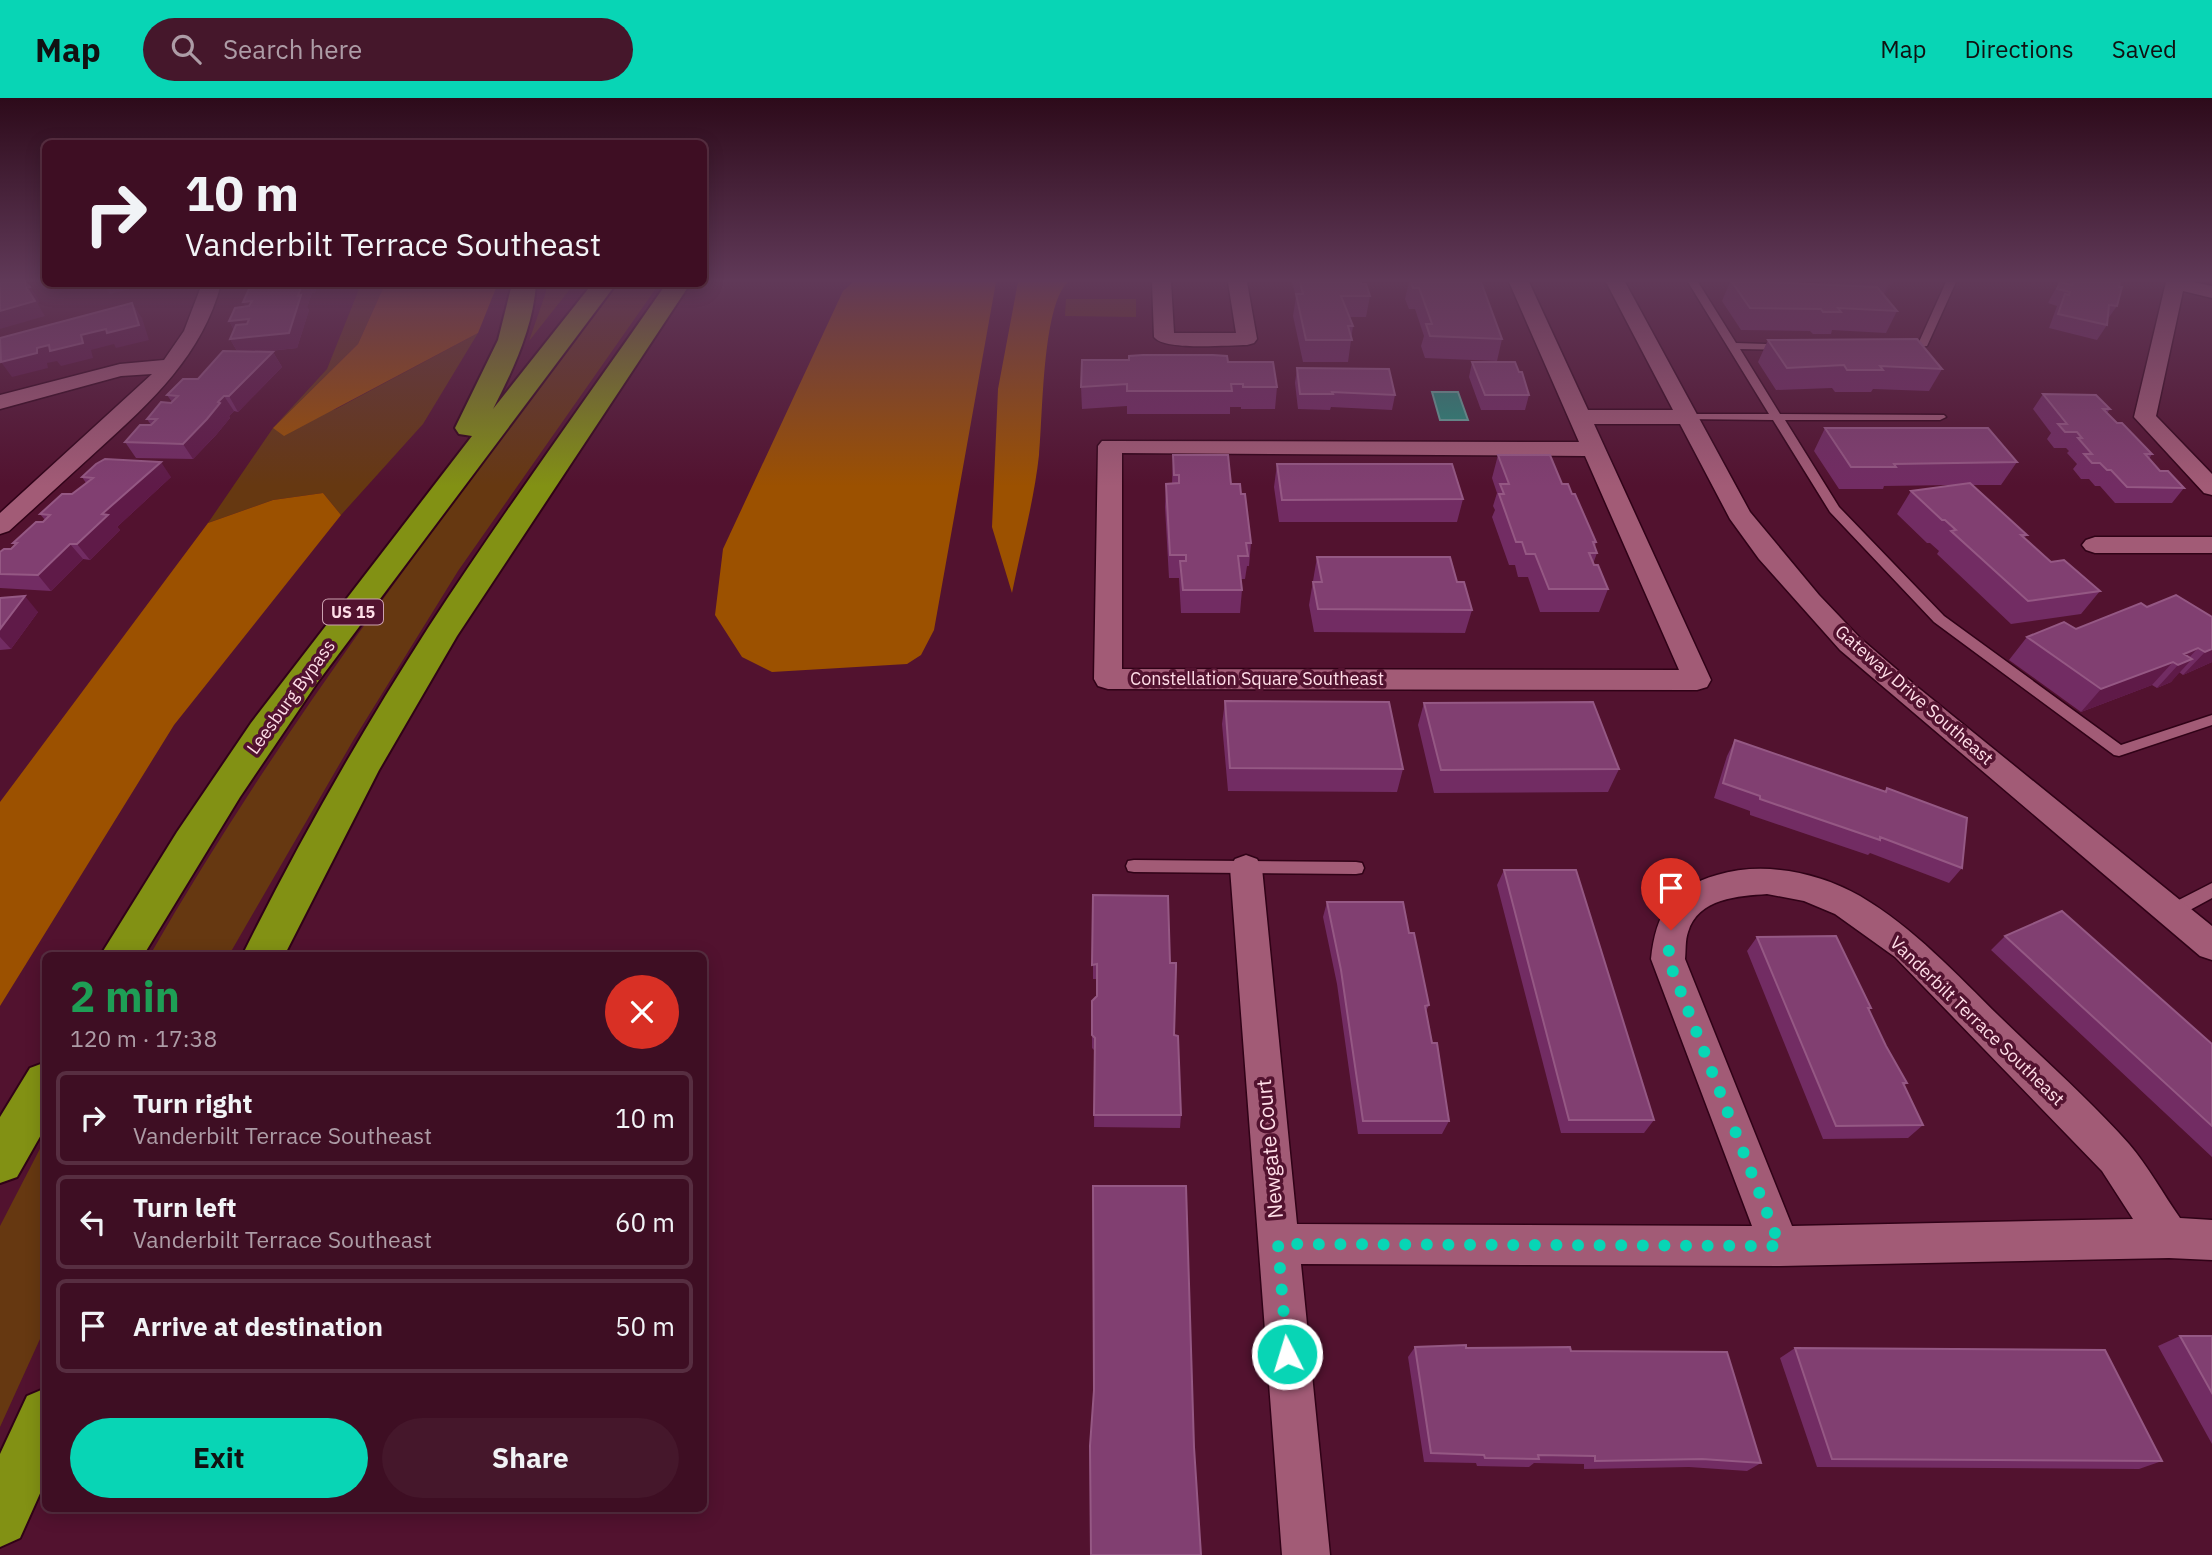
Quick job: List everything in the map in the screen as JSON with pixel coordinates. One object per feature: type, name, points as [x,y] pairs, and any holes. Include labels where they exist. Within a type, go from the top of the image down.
[{"type":"highway","points":[[402,545],[485,399],[504,350]]},
{"type":"highway","name":"Leesburg Bypass","points":[[123,952],[174,869],[264,733],[402,545],[553,350]]},
{"type":"highway","points":[[265,952],[297,887],[376,746],[468,593],[633,350]]},
{"type":"highway","points":[[0,1161],[42,1089]]},
{"type":"highway","points":[[0,1518],[42,1424]]},
{"type":"street","points":[[0,526],[141,398],[182,350]]},
{"type":"street","name":"Constellation Square Southeast","points":[[1549,350],[1698,680],[1108,679],[1110,446],[1592,449]]},
{"type":"street","name":"Gateway Drive Southeast","points":[[1651,350],[1739,514],[1768,553],[1850,644],[2212,946]]},
{"type":"street","points":[[2160,350],[2145,417],[2212,488]]},
{"type":"street","points":[[0,402],[120,370],[170,366]]},
{"type":"street","points":[[1578,416],[1686,417]]},
{"type":"street","points":[[2095,545],[2212,545]]},
{"type":"street","name":"Newgate Court","points":[[1246,868],[1306,1555]]},
{"type":"street","name":"Vanderbilt Terrace Southeast","points":[[1780,1246],[1668,959],[1671,930],[1684,908],[1707,891],[1734,883],[1767,881],[1809,889],[1847,905],[1907,947],[2116,1158],[2169,1238]]},
{"type":"street","points":[[1278,1244],[1780,1246],[2169,1238],[2212,1240]]},
{"type":"lane","points":[[1734,350],[1834,509],[1939,619],[2119,751],[2212,720]]},
{"type":"lane","points":[[1686,417],[1940,417]]},
{"type":"lane","points":[[1134,866],[1356,868]]},
{"type":"lane","points":[[2171,912],[2212,890]]},
{"type":"shaded area","points":[[335,350],[352,350],[273,428],[327,369]]},
{"type":"shaded area","points":[[352,350],[446,350],[284,436],[273,428]]},
{"type":"shaded area","points":[[446,350],[468,350],[423,424],[341,515],[323,493],[273,500],[208,523],[273,428],[336,409]]},
{"type":"shaded area","points":[[569,350],[613,350],[458,571],[354,739],[231,952],[152,952],[257,781],[434,530]]},
{"type":"shaded area","points":[[816,350],[984,350],[934,630],[921,655],[907,664],[772,672],[742,657],[715,615],[723,549]]},
{"type":"shaded area","points":[[1005,350],[1047,350],[1037,472],[1012,593],[992,527],[998,389]]},
{"type":"shaded area","points":[[1432,392],[1458,392],[1468,420],[1440,420]]},
{"type":"shaded area","points":[[323,493],[341,515],[174,725],[0,1006],[0,802],[208,523],[273,500]]},
{"type":"shaded area","points":[[42,1145],[42,1335],[0,1427],[0,1226]]},
{"type":"building","points":[[0,350],[37,350],[37,353],[1,362]]},
{"type":"building","points":[[1775,350],[1926,350],[1942,369],[1880,366],[1883,370],[1847,370],[1844,365],[1787,368]]},
{"type":"building","points":[[223,351],[273,352],[229,396],[224,396],[218,402],[220,403],[207,419],[183,444],[125,442],[140,425],[151,425],[157,419],[147,419],[161,402],[171,403],[178,396],[167,395],[183,379],[198,379]]},
{"type":"building","points":[[1213,355],[1227,356],[1228,362],[1273,362],[1277,387],[1243,387],[1243,384],[1231,384],[1232,391],[1127,391],[1127,384],[1081,387],[1082,360],[1129,360],[1129,356]]},
{"type":"building","points":[[1472,362],[1515,362],[1519,372],[1522,372],[1529,395],[1485,395]]},
{"type":"building","points":[[1297,368],[1389,369],[1395,395],[1332,392],[1333,394],[1300,394]]},
{"type":"building","points":[[2043,394],[2096,395],[2110,409],[2103,409],[2117,423],[2122,423],[2152,454],[2145,454],[2160,471],[2168,471],[2184,488],[2127,487],[2111,470],[2107,470],[2100,463],[2092,463],[2084,454],[2092,454],[2078,438],[2082,438],[2077,432],[2065,432],[2058,424],[2067,424]]},
{"type":"building","points":[[1825,428],[1988,428],[2017,462],[1851,467]]},
{"type":"building","points":[[1173,455],[1228,455],[1231,484],[1240,484],[1241,494],[1245,494],[1251,543],[1246,543],[1248,556],[1238,556],[1242,590],[1183,590],[1180,561],[1186,561],[1186,555],[1170,555],[1166,484],[1179,483],[1179,475],[1174,475]]},
{"type":"building","points":[[1498,455],[1550,455],[1562,484],[1568,484],[1572,494],[1575,494],[1596,542],[1593,542],[1597,553],[1589,553],[1594,565],[1598,565],[1608,589],[1549,589],[1535,554],[1526,554],[1522,542],[1516,542],[1499,494],[1504,494],[1500,484],[1509,484]]},
{"type":"building","points":[[105,459],[161,462],[102,514],[108,515],[77,544],[70,544],[38,575],[0,574],[0,552],[11,549],[17,543],[13,543],[36,522],[43,522],[50,515],[40,514],[62,494],[72,494],[93,478],[82,477]]},
{"type":"building","points":[[1277,464],[1452,464],[1463,499],[1282,500]]},
{"type":"building","points":[[1970,483],[2027,535],[2021,535],[2051,562],[2064,560],[2100,591],[2028,601],[1951,531],[1956,530],[1911,491]]},
{"type":"building","points":[[1317,557],[1450,557],[1457,582],[1464,582],[1472,610],[1318,609],[1313,582],[1322,582]]},
{"type":"building","points":[[2176,595],[2212,617],[2212,649],[2205,652],[2198,648],[2184,654],[2192,659],[2178,665],[2173,662],[2101,689],[2027,637],[2064,622],[2076,629],[2141,603],[2147,607]]},
{"type":"building","points":[[25,596],[0,629],[0,598]]},
{"type":"building","points":[[1225,701],[1389,702],[1403,769],[1230,768]]},
{"type":"building","points":[[1593,702],[1619,769],[1441,770],[1424,703]]},
{"type":"building","points":[[1735,740],[1886,792],[1887,788],[1967,818],[1962,868],[1880,837],[1880,840],[1760,799],[1760,796],[1723,783]]},
{"type":"building","points":[[1504,870],[1576,870],[1654,1120],[1569,1120]]},
{"type":"building","points":[[1093,895],[1168,896],[1170,963],[1176,963],[1174,1035],[1178,1036],[1181,1115],[1094,1115],[1095,1038],[1092,1035],[1092,1001],[1097,996],[1097,964],[1092,965]]},
{"type":"building","points":[[1327,902],[1403,902],[1409,933],[1414,933],[1429,1005],[1425,1006],[1432,1043],[1437,1043],[1449,1121],[1363,1121],[1341,970]]},
{"type":"building","points":[[2062,911],[2212,1044],[2212,1126],[2005,936]]},
{"type":"building","points":[[1836,936],[1886,1046],[1907,1083],[1903,1083],[1923,1125],[1836,1126],[1757,937]]},
{"type":"building","points":[[1093,1186],[1186,1186],[1194,1447],[1201,1555],[1091,1555],[1090,1446],[1094,1390]]},
{"type":"building","points":[[2180,1336],[2212,1336],[2212,1393]]},
{"type":"building","points":[[1466,1345],[1466,1348],[1570,1347],[1571,1351],[1727,1352],[1761,1463],[1702,1459],[1595,1461],[1595,1456],[1485,1458],[1484,1455],[1431,1453],[1415,1347]]},
{"type":"building","points":[[1795,1348],[2105,1350],[2162,1461],[1832,1459]]},
{"type":"route","points":[[1287,1354],[1278,1244],[1780,1246],[1668,959],[1671,930]]}]
